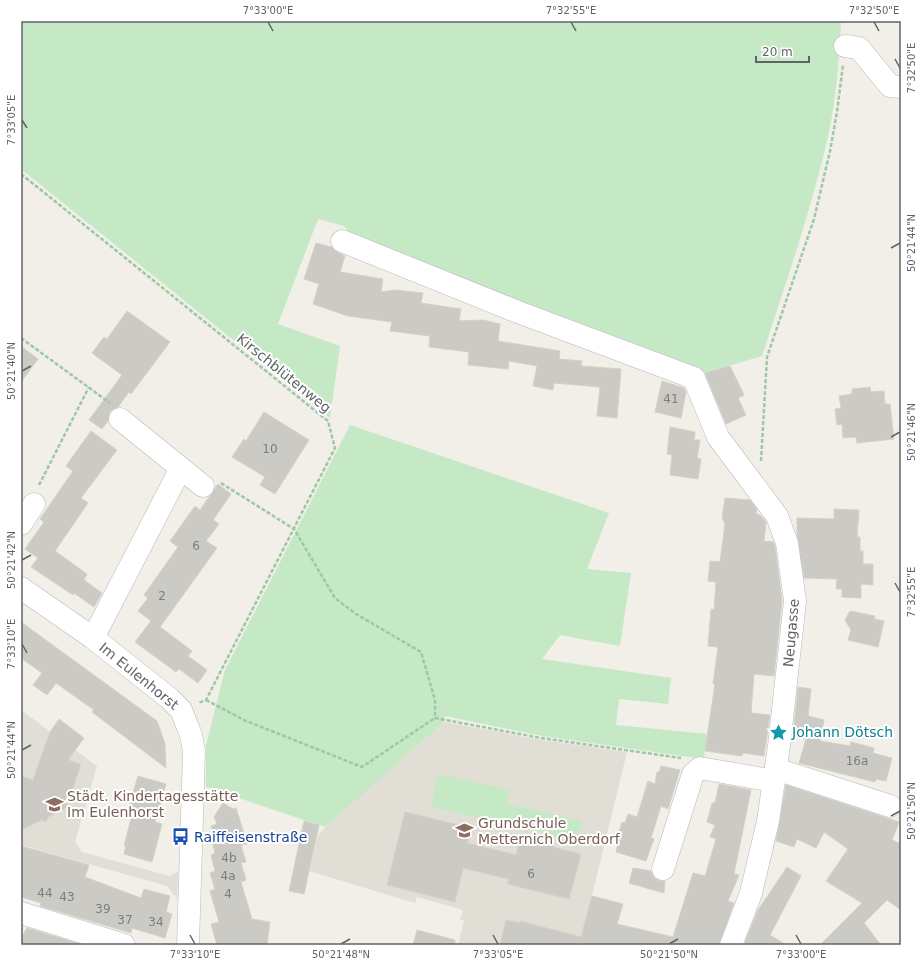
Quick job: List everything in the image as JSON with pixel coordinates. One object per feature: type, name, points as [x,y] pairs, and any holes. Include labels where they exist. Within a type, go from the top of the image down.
[{"type":"street","points":[[845,46],[859,48],[890,86],[901,87]]},
{"type":"street","name":"Neugasse","points":[[342,241],[518,312],[694,378],[718,437],[777,516],[787,543],[795,601],[775,775],[768,821],[751,893],[731,945]]},
{"type":"street","points":[[120,419],[181,468],[210,483]]},
{"type":"street","points":[[92,638],[181,468]]},
{"type":"street","points":[[21,524],[34,504]]},
{"type":"street","name":"Im Eulenhorst","points":[[21,588],[92,638],[169,698],[181,710],[191,734],[194,752],[188,945]]},
{"type":"street","points":[[662,869],[693,774],[700,768],[775,775],[890,806]]},
{"type":"street","points":[[21,913],[124,945]]},
{"type":"path","points":[[761,456],[767,357],[814,219],[830,151],[837,112],[845,46]]},
{"type":"path","name":"Kirschblütenweg","points":[[21,174],[328,421],[335,448],[206,700]]},
{"type":"path","points":[[21,338],[118,408],[120,419]]},
{"type":"path","points":[[34,504],[33,496],[89,387]]},
{"type":"path","points":[[210,483],[294,529],[334,598],[356,614],[421,652],[435,700],[435,718]]},
{"type":"path","points":[[181,710],[206,700],[244,720],[362,767],[435,718],[541,738],[693,760],[700,768]]},
{"type":"shaded area","name":"Städt. Kindertagesstätte Im Eulenhorst","points":[[21,710],[97,766],[75,842],[82,852],[170,876],[178,871],[177,899],[167,886],[21,845]]},
{"type":"shaded area","name":"Grundschule Metternich Oberdorf","points":[[444,722],[542,740],[627,752],[580,945],[458,945],[464,921],[460,919],[463,910],[417,897],[415,903],[309,871],[318,835],[334,818]]},
{"type":"green space","points":[[21,21],[841,21],[837,82],[827,141],[805,222],[762,356],[704,373],[356,241],[344,226],[318,219],[278,324],[340,346],[330,418],[21,169]]},
{"type":"green space","points":[[350,425],[609,513],[587,569],[631,573],[620,646],[560,635],[542,659],[671,678],[668,704],[619,699],[616,725],[707,734],[704,759],[542,736],[445,716],[444,722],[325,827],[206,787],[206,745],[225,670]]},
{"type":"green space","points":[[438,774],[510,790],[507,804],[582,821],[577,840],[431,807]]},
{"type":"building","points":[[316,243],[331,247],[345,256],[340,272],[383,279],[381,292],[394,290],[423,293],[421,303],[461,309],[459,321],[483,320],[500,324],[498,341],[560,351],[559,359],[582,361],[581,366],[621,369],[617,418],[597,416],[600,387],[554,383],[553,390],[533,386],[537,366],[509,361],[508,369],[468,365],[469,352],[429,347],[430,336],[390,331],[392,322],[348,316],[313,304],[319,284],[304,279]]},
{"type":"building","points":[[127,311],[170,342],[131,394],[129,392],[118,407],[110,411],[108,421],[102,429],[89,420],[122,375],[92,353],[104,337],[107,339]]},
{"type":"building","points":[[21,346],[38,359],[21,382]]},
{"type":"building","points":[[730,366],[744,395],[738,398],[746,415],[726,424],[705,373]]},
{"type":"building","points":[[662,381],[684,388],[686,392],[681,418],[655,412]]},
{"type":"building","points":[[870,387],[871,392],[884,391],[885,404],[890,404],[894,439],[857,443],[856,437],[843,438],[842,424],[837,425],[835,409],[841,408],[839,396],[852,394],[852,389]]},
{"type":"building","points":[[264,412],[309,440],[275,494],[260,485],[265,477],[232,457],[244,439],[246,441]]},
{"type":"building","points":[[670,427],[695,432],[694,440],[700,440],[697,458],[701,459],[698,479],[670,475],[672,455],[667,454]]},
{"type":"building","points":[[91,431],[117,450],[81,498],[88,503],[55,551],[87,574],[84,580],[102,593],[94,607],[31,567],[38,558],[25,549],[44,522],[40,519],[73,471],[66,466]]},
{"type":"building","points":[[218,484],[231,494],[213,520],[219,524],[206,541],[217,548],[160,627],[192,651],[188,656],[207,670],[198,683],[179,669],[176,672],[135,642],[151,621],[138,611],[148,598],[144,595],[178,547],[170,541],[195,506],[200,510]]},
{"type":"building","points":[[725,498],[750,500],[757,509],[756,514],[760,515],[766,522],[764,541],[773,542],[775,546],[782,601],[774,676],[754,674],[751,713],[770,715],[764,756],[743,753],[742,756],[705,751],[715,684],[713,684],[718,647],[708,646],[711,609],[714,610],[716,582],[708,581],[710,561],[720,562],[725,524],[722,518]]},
{"type":"building","points":[[834,509],[859,510],[857,537],[860,537],[860,551],[863,551],[863,564],[873,564],[873,585],[861,584],[861,598],[842,597],[842,589],[836,589],[837,579],[804,578],[797,534],[797,518],[834,519]]},
{"type":"building","points":[[850,611],[875,616],[874,619],[884,621],[878,647],[848,640],[851,630],[845,620]]},
{"type":"building","points":[[21,622],[157,721],[165,744],[166,768],[92,712],[94,710],[56,683],[47,695],[33,685],[42,673],[21,658]]},
{"type":"building","points":[[798,687],[811,689],[808,716],[824,720],[820,741],[850,746],[851,742],[874,748],[873,753],[892,758],[886,781],[876,779],[875,782],[799,763],[806,739],[793,736]]},
{"type":"building","points":[[59,719],[84,738],[68,760],[81,764],[66,808],[48,817],[46,822],[41,820],[21,830],[21,776],[33,780],[50,732]]},
{"type":"building","points":[[661,766],[680,770],[668,809],[661,806],[651,838],[654,839],[646,861],[616,852],[618,843],[616,842],[622,822],[625,823],[628,814],[637,817],[648,781],[655,784],[657,772],[659,772]]},
{"type":"building","points":[[138,776],[166,784],[155,822],[162,824],[152,862],[124,854],[126,846],[124,846],[132,815],[127,814]]},
{"type":"building","points":[[719,784],[751,790],[734,874],[739,875],[728,901],[734,903],[719,945],[500,945],[506,920],[520,923],[520,921],[581,937],[592,896],[623,904],[617,924],[673,937],[693,873],[705,876],[716,839],[710,837],[715,825],[707,822],[712,803],[715,803]]},
{"type":"building","points":[[786,785],[899,822],[892,840],[901,844],[901,910],[887,900],[864,923],[881,945],[820,945],[862,903],[826,881],[848,849],[824,832],[816,848],[797,839],[794,847],[776,841]]},
{"type":"building","points":[[223,803],[233,809],[236,808],[242,827],[247,844],[241,845],[246,862],[241,863],[246,880],[241,882],[252,919],[270,922],[267,945],[217,945],[211,924],[219,922],[210,891],[215,889],[210,873],[215,871],[211,855],[215,853],[211,837],[214,835],[211,826],[217,824],[214,817]]},
{"type":"building","points":[[405,812],[471,828],[467,843],[516,855],[520,839],[544,845],[551,844],[556,848],[581,854],[569,899],[507,884],[509,879],[463,868],[455,902],[387,885]]},
{"type":"building","points":[[304,821],[319,825],[304,894],[289,891]]},
{"type":"building","points":[[21,846],[89,865],[85,877],[141,898],[144,889],[170,896],[166,912],[172,914],[165,938],[132,928],[131,933],[40,906],[41,903],[21,897]]},
{"type":"building","points":[[787,867],[801,876],[770,935],[786,945],[744,945],[758,910]]},
{"type":"building","points":[[633,868],[651,871],[654,878],[660,881],[665,881],[664,893],[629,883]]},
{"type":"building","points":[[27,928],[80,944],[21,945],[21,938]]},
{"type":"building","points":[[417,930],[455,940],[455,945],[413,945]]},
{"type":"place","name":"Johann Dötsch","points":[[779,732]]},
{"type":"place","name":"Städt. Kindertagesstätte Im Eulenhorst","points":[[54,804]]},
{"type":"place","name":"Grundschule Metternich Oberdorf","points":[[465,831]]},
{"type":"place","name":"Raiffeisenstraße","points":[[181,837]]}]
